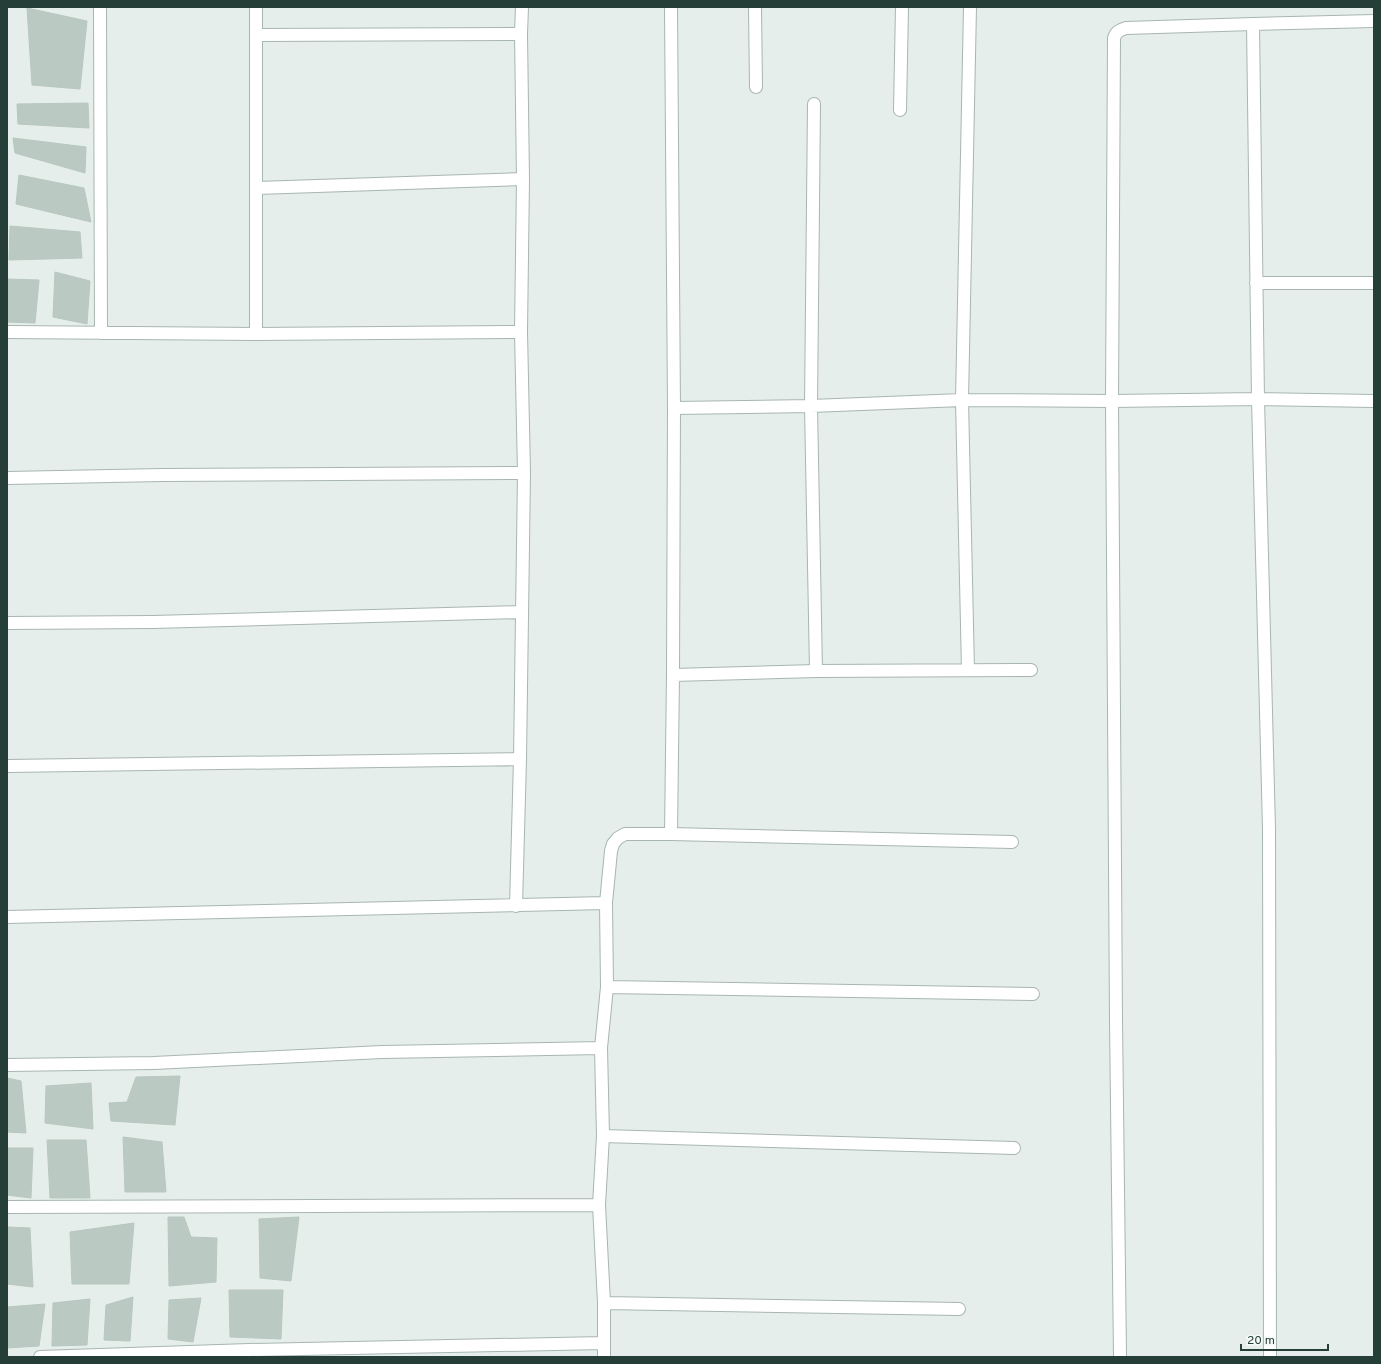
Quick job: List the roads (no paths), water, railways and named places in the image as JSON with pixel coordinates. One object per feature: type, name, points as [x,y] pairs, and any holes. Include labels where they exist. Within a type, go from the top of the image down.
[{"type":"street","points":[[100,7],[101,333]]},
{"type":"street","points":[[256,7],[256,334]]},
{"type":"street","points":[[516,906],[520,759],[524,473],[521,332],[523,179],[522,7]]},
{"type":"street","points":[[671,7],[674,408],[671,834]]},
{"type":"street","points":[[756,7],[756,87]]},
{"type":"street","points":[[900,110],[902,7]]},
{"type":"street","points":[[968,670],[962,400],[970,7]]},
{"type":"street","points":[[1120,1357],[1112,401],[1114,38],[1119,30],[1126,28],[1374,21]]},
{"type":"street","points":[[1253,24],[1258,399],[1269,830],[1270,1357]]},
{"type":"street","points":[[256,35],[521,34]]},
{"type":"street","points":[[814,104],[811,406],[816,671]]},
{"type":"street","points":[[257,188],[523,179]]},
{"type":"street","points":[[1256,283],[1374,283]]},
{"type":"street","points":[[7,332],[256,334],[521,332]]},
{"type":"street","points":[[674,408],[811,406],[962,400],[1112,401],[1258,399],[1374,401]]},
{"type":"street","points":[[7,478],[162,475],[524,473]]},
{"type":"street","points":[[7,623],[153,622],[522,612]]},
{"type":"street","points":[[673,675],[816,671],[1031,670]]},
{"type":"street","points":[[7,766],[520,759]]},
{"type":"street","points":[[604,1357],[604,1303],[599,1205],[602,1136],[601,1048],[606,987],[606,903],[613,844],[618,838],[625,834],[1012,842]]},
{"type":"street","points":[[7,917],[606,903]]},
{"type":"street","points":[[606,987],[1033,994]]},
{"type":"street","points":[[7,1065],[154,1063],[382,1052],[601,1048]]},
{"type":"street","points":[[602,1136],[1014,1148]]},
{"type":"street","points":[[7,1207],[599,1205]]},
{"type":"street","points":[[604,1303],[959,1309]]},
{"type":"street","points":[[40,1357],[257,1350],[603,1343]]}]
